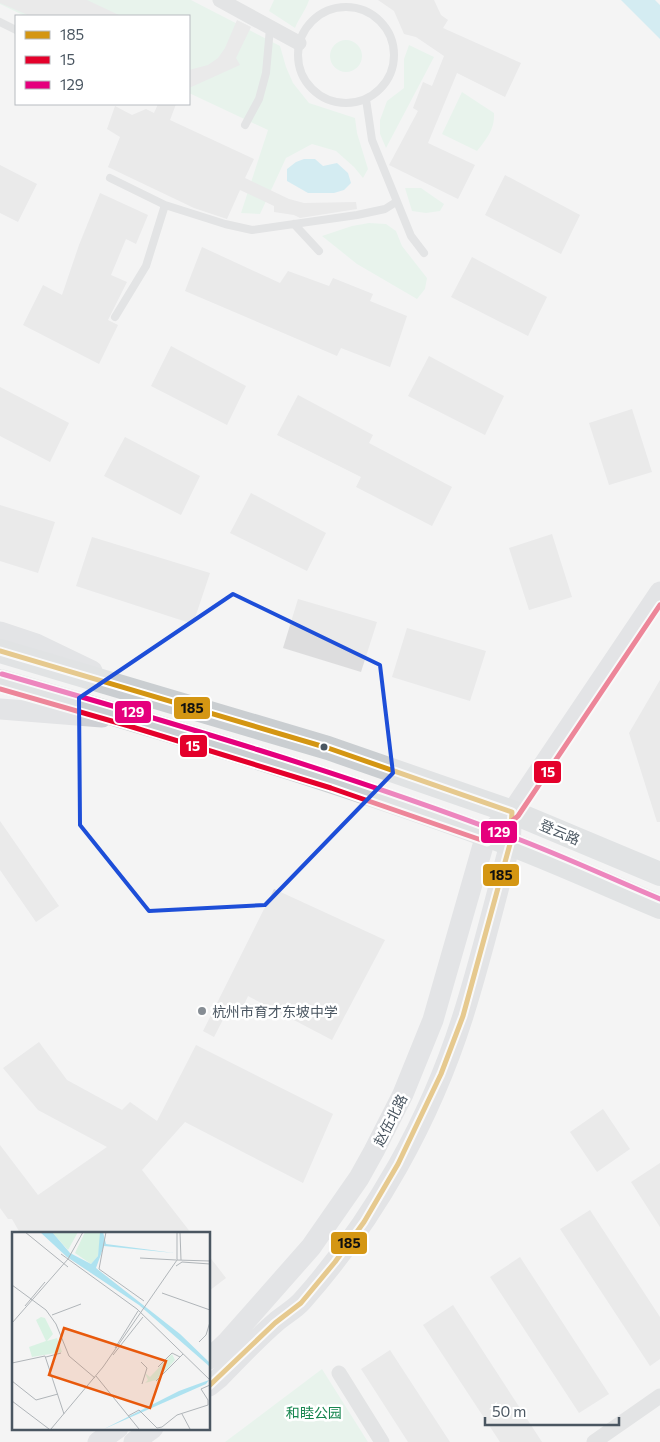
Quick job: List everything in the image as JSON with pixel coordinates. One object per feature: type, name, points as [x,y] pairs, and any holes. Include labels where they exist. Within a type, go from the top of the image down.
[{"type":"main road","points":[[486,835],[512,812],[660,592]]},
{"type":"main road","points":[[0,632],[36,644],[142,694]]},
{"type":"main road","name":"登云路","points":[[0,651],[328,748],[512,812],[660,874]]},
{"type":"main road","points":[[0,681],[334,781],[510,844],[660,907]]},
{"type":"main road","points":[[0,708],[131,719]]},
{"type":"main road","name":"赵伍北路","points":[[210,1385],[275,1323],[300,1303],[335,1262],[364,1222],[398,1164],[441,1074],[463,1016],[510,844],[512,812]]},
{"type":"main road","name":"赵伍北路","points":[[210,1358],[228,1341],[311,1247],[359,1178],[374,1151],[403,1094],[433,1020],[486,835]]},
{"type":"main road","points":[[98,1442],[115,1430]]},
{"type":"main road","points":[[134,1442],[150,1430]]},
{"type":"street","points":[[220,0],[299,43]]},
{"type":"street","points":[[338,1373],[382,1442]]},
{"type":"street","points":[[594,1442],[660,1396]]},
{"type":"lane","points":[[348,6],[364,10],[378,18],[388,31],[394,47],[394,64],[389,78],[379,91],[366,99],[352,104],[336,103],[322,97],[310,87],[301,74],[297,59],[299,43],[306,28],[317,16],[332,9],[348,6]]},
{"type":"lane","points":[[0,22],[15,30]]},
{"type":"lane","points":[[244,125],[259,99],[264,82],[270,28]]},
{"type":"lane","points":[[366,99],[372,140],[411,236],[424,253]]},
{"type":"lane","points":[[110,178],[165,205],[224,224],[252,230],[357,215],[385,208],[396,202]]},
{"type":"lane","points":[[115,317],[146,266],[165,205]]},
{"type":"lane","points":[[294,224],[319,251]]},
{"type":"highlighted area","points":[[233,594],[380,665],[393,773],[265,905],[149,911],[80,825],[79,698]]},
{"type":"green space","points":[[0,0],[191,0],[280,46],[293,83],[309,103],[355,118],[357,133],[368,169],[363,178],[336,151],[312,144],[286,158],[260,214],[241,213],[268,130],[190,93],[190,15],[23,15],[0,4]]},
{"type":"green space","points":[[274,0],[309,0],[295,28],[269,11]]},
{"type":"green space","points":[[346,40],[352,41],[357,45],[361,50],[361,62],[357,67],[352,71],[346,72],[340,71],[335,67],[331,62],[330,56],[331,50],[335,45],[340,41]]},
{"type":"green space","points":[[409,45],[434,57],[386,148],[380,134],[380,120],[387,101],[404,88],[404,59]]},
{"type":"green space","points":[[462,92],[494,113],[492,129],[477,151],[442,134]]},
{"type":"green space","points":[[405,188],[421,188],[444,204],[440,211],[426,213],[412,211]]},
{"type":"green space","points":[[369,223],[386,224],[396,231],[402,246],[427,278],[425,289],[417,299],[357,264],[322,236],[352,226]]},
{"type":"green space","name":"和睦公园","points":[[322,1369],[368,1442],[225,1442]]},
{"type":"water","points":[[621,0],[655,0],[660,5],[660,39]]},
{"type":"water","points":[[304,159],[315,159],[323,166],[337,163],[348,173],[351,183],[344,190],[334,193],[308,193],[287,181],[287,169]]},
{"type":"building","points":[[0,0],[87,0],[119,15],[28,15],[0,3]]},
{"type":"building","points":[[378,0],[434,0],[441,15],[448,20],[443,28],[521,63],[505,97],[457,73],[428,143],[475,165],[458,199],[389,165],[418,111],[413,108],[423,82],[432,86],[444,56],[416,37],[404,34],[394,11]]},
{"type":"building","points":[[237,20],[251,27],[236,58],[240,65],[190,88],[190,70],[208,65],[218,58],[225,48]]},
{"type":"building","points":[[158,105],[176,105],[170,120],[254,159],[245,178],[289,199],[304,203],[356,202],[357,209],[300,218],[294,215],[274,212],[274,206],[240,190],[227,219],[194,208],[108,167],[120,137],[107,129],[115,106],[132,115],[146,109],[154,113]]},
{"type":"building","points":[[0,165],[37,184],[18,222],[0,213]]},
{"type":"building","points":[[505,175],[580,215],[561,254],[485,215]]},
{"type":"building","points":[[100,193],[148,215],[136,244],[126,239],[111,275],[127,282],[108,320],[118,325],[99,364],[23,325],[43,285],[62,295],[79,245]]},
{"type":"building","points":[[202,247],[280,283],[288,271],[329,286],[333,278],[373,294],[370,301],[407,316],[390,367],[341,348],[337,356],[185,291]]},
{"type":"building","points":[[472,257],[547,297],[528,336],[451,297]]},
{"type":"building","points":[[171,346],[246,386],[227,425],[151,386]]},
{"type":"building","points":[[429,356],[504,396],[485,435],[408,396]]},
{"type":"building","points":[[0,387],[69,423],[50,462],[0,436]]},
{"type":"building","points":[[298,395],[373,435],[369,443],[452,487],[432,526],[356,487],[361,477],[277,435]]},
{"type":"building","points":[[632,409],[652,472],[609,485],[589,423]]},
{"type":"building","points":[[125,437],[200,476],[181,515],[104,476]]},
{"type":"building","points":[[251,493],[326,533],[307,571],[230,533]]},
{"type":"building","points":[[0,505],[55,522],[38,573],[0,561]]},
{"type":"building","points":[[552,534],[572,597],[529,610],[509,548]]},
{"type":"building","points":[[92,537],[210,573],[193,624],[76,586]]},
{"type":"building","points":[[298,599],[377,622],[361,672],[283,648]]},
{"type":"building","points":[[407,628],[486,651],[470,701],[392,677]]},
{"type":"building","points":[[660,680],[660,822],[657,822],[629,733]]},
{"type":"building","points":[[0,821],[59,906],[36,922],[0,870]]},
{"type":"building","points":[[274,889],[385,940],[332,1040],[248,996],[239,1016],[228,1010],[214,1037],[203,1031]]},
{"type":"building","points":[[39,1042],[67,1080],[122,1110],[130,1102],[157,1121],[196,1045],[333,1114],[303,1183],[185,1122],[142,1170],[190,1232],[19,1232],[12,1219],[8,1219],[0,1208],[0,1145],[38,1195],[107,1147],[38,1110],[3,1068]]},
{"type":"building","points":[[603,1109],[630,1149],[597,1172],[570,1132]]},
{"type":"building","points":[[660,1163],[660,1227],[631,1182]]},
{"type":"building","points":[[590,1210],[660,1317],[660,1359],[650,1366],[560,1229]]},
{"type":"building","points":[[210,1257],[226,1278],[210,1290]]},
{"type":"building","points":[[520,1257],[609,1394],[579,1413],[490,1277]]},
{"type":"building","points":[[453,1305],[542,1442],[500,1442],[423,1325]]},
{"type":"building","points":[[390,1350],[450,1442],[408,1442],[361,1369]]},
{"type":"transit line","name":"15","points":[[0,689],[129,726],[331,788],[487,842],[518,816],[660,605]]},
{"type":"transit line","name":"185","points":[[0,651],[328,748],[512,812],[510,844],[463,1016],[441,1074],[398,1164],[364,1222],[335,1262],[301,1303],[275,1323],[210,1385]]},
{"type":"transit line","name":"129","points":[[2,674],[194,730],[385,791],[529,843],[660,899]]},
{"type":"place","name":"杭州市育才东坡中学","points":[[202,1011]]}]
